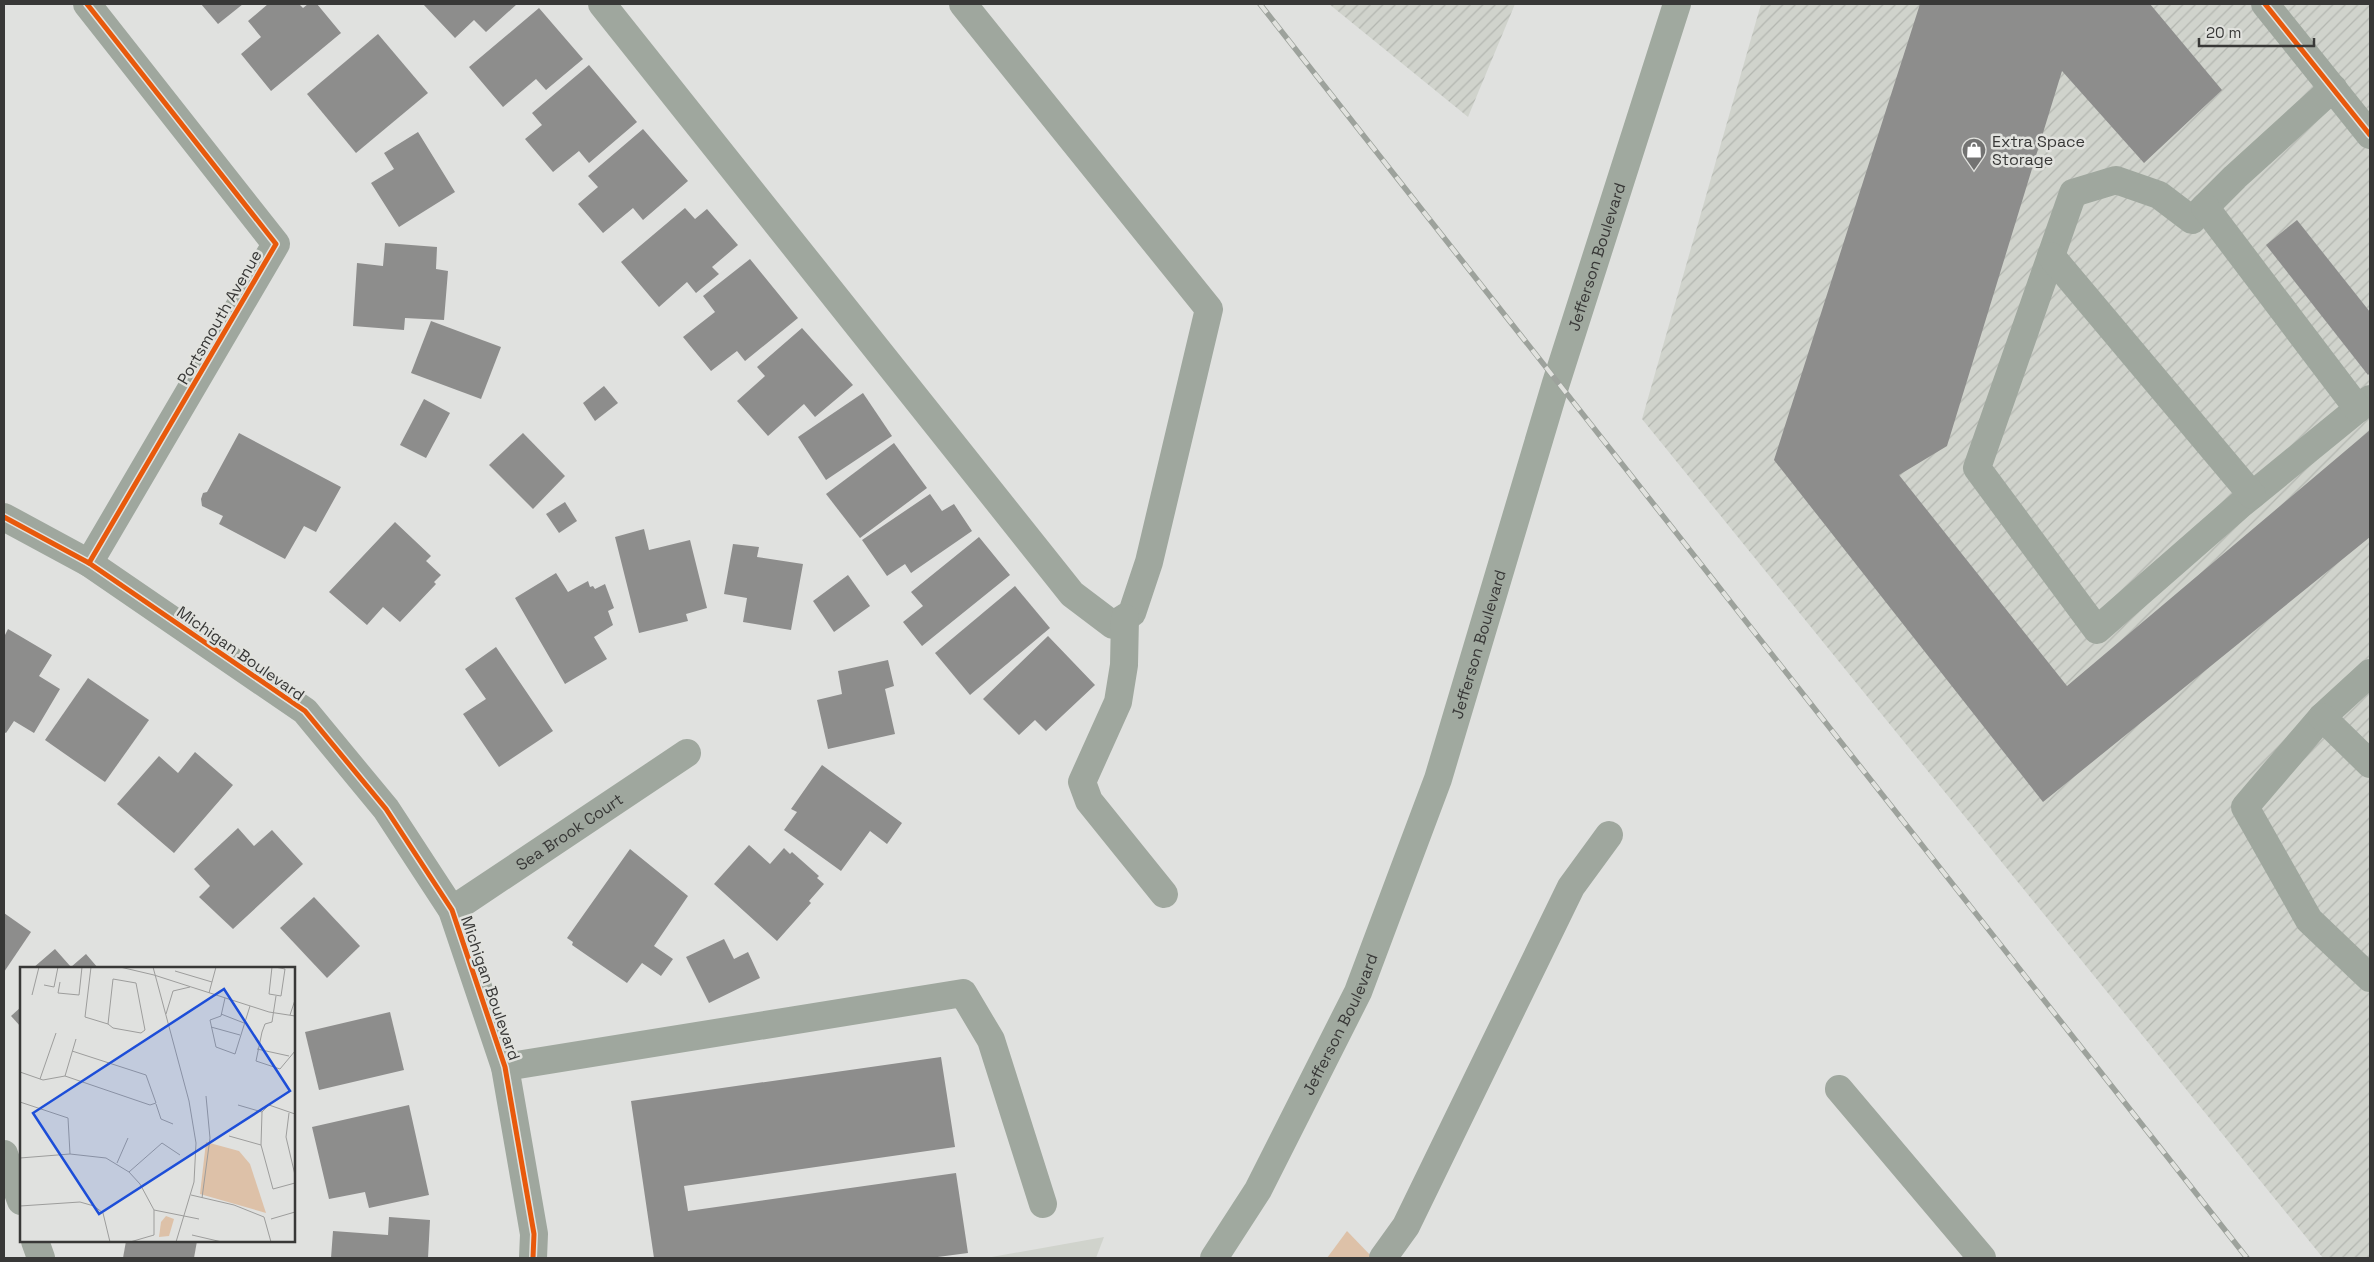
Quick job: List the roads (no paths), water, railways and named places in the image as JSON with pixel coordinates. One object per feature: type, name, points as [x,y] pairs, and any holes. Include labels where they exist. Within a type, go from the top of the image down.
[{"type":"main road","name":"Jefferson Boulevard","points":[[1214,1258],[1258,1190],[1358,992],[1438,779],[1556,383],[1677,4]]},
{"type":"street","name":"Portsmouth Avenue","points":[[87,4],[276,244],[89,563]]},
{"type":"street","points":[[602,4],[1072,594],[1113,625],[1132,613],[1149,562],[1209,309],[963,4]]},
{"type":"street","points":[[2265,4],[2370,135]]},
{"type":"street","points":[[2206,207],[2364,404],[2252,495],[2097,630],[1977,468],[2073,193],[2116,180],[2159,194],[2192,220],[2235,177],[2333,88]]},
{"type":"street","points":[[2051,256],[2252,495]]},
{"type":"street","name":"Michigan Boulevard","points":[[4,517],[89,563],[305,712],[386,809],[452,910],[506,1067],[534,1234],[534,1258]]},
{"type":"street","points":[[1125,618],[1124,665],[1118,702],[1082,782],[1088,801],[1164,894]]},
{"type":"street","points":[[2370,673],[2322,717],[2245,807],[2309,920],[2370,978]]},
{"type":"street","points":[[2322,717],[2370,764]]},
{"type":"street","name":"Sea Brook Court","points":[[452,910],[687,753]]},
{"type":"street","points":[[1383,1258],[1406,1226],[1571,887],[1609,835]]},
{"type":"street","points":[[506,1067],[963,993],[991,1040],[1042,1204]]},
{"type":"street","points":[[1839,1089],[1982,1258]]},
{"type":"street","points":[[4,1154],[20,1198]]},
{"type":"street","points":[[35,1242],[41,1258]]},
{"type":"railway","points":[[1260,4],[2247,1258]]},
{"type":"place","name":"Extra Space Storage","points":[[1974,171]]}]
